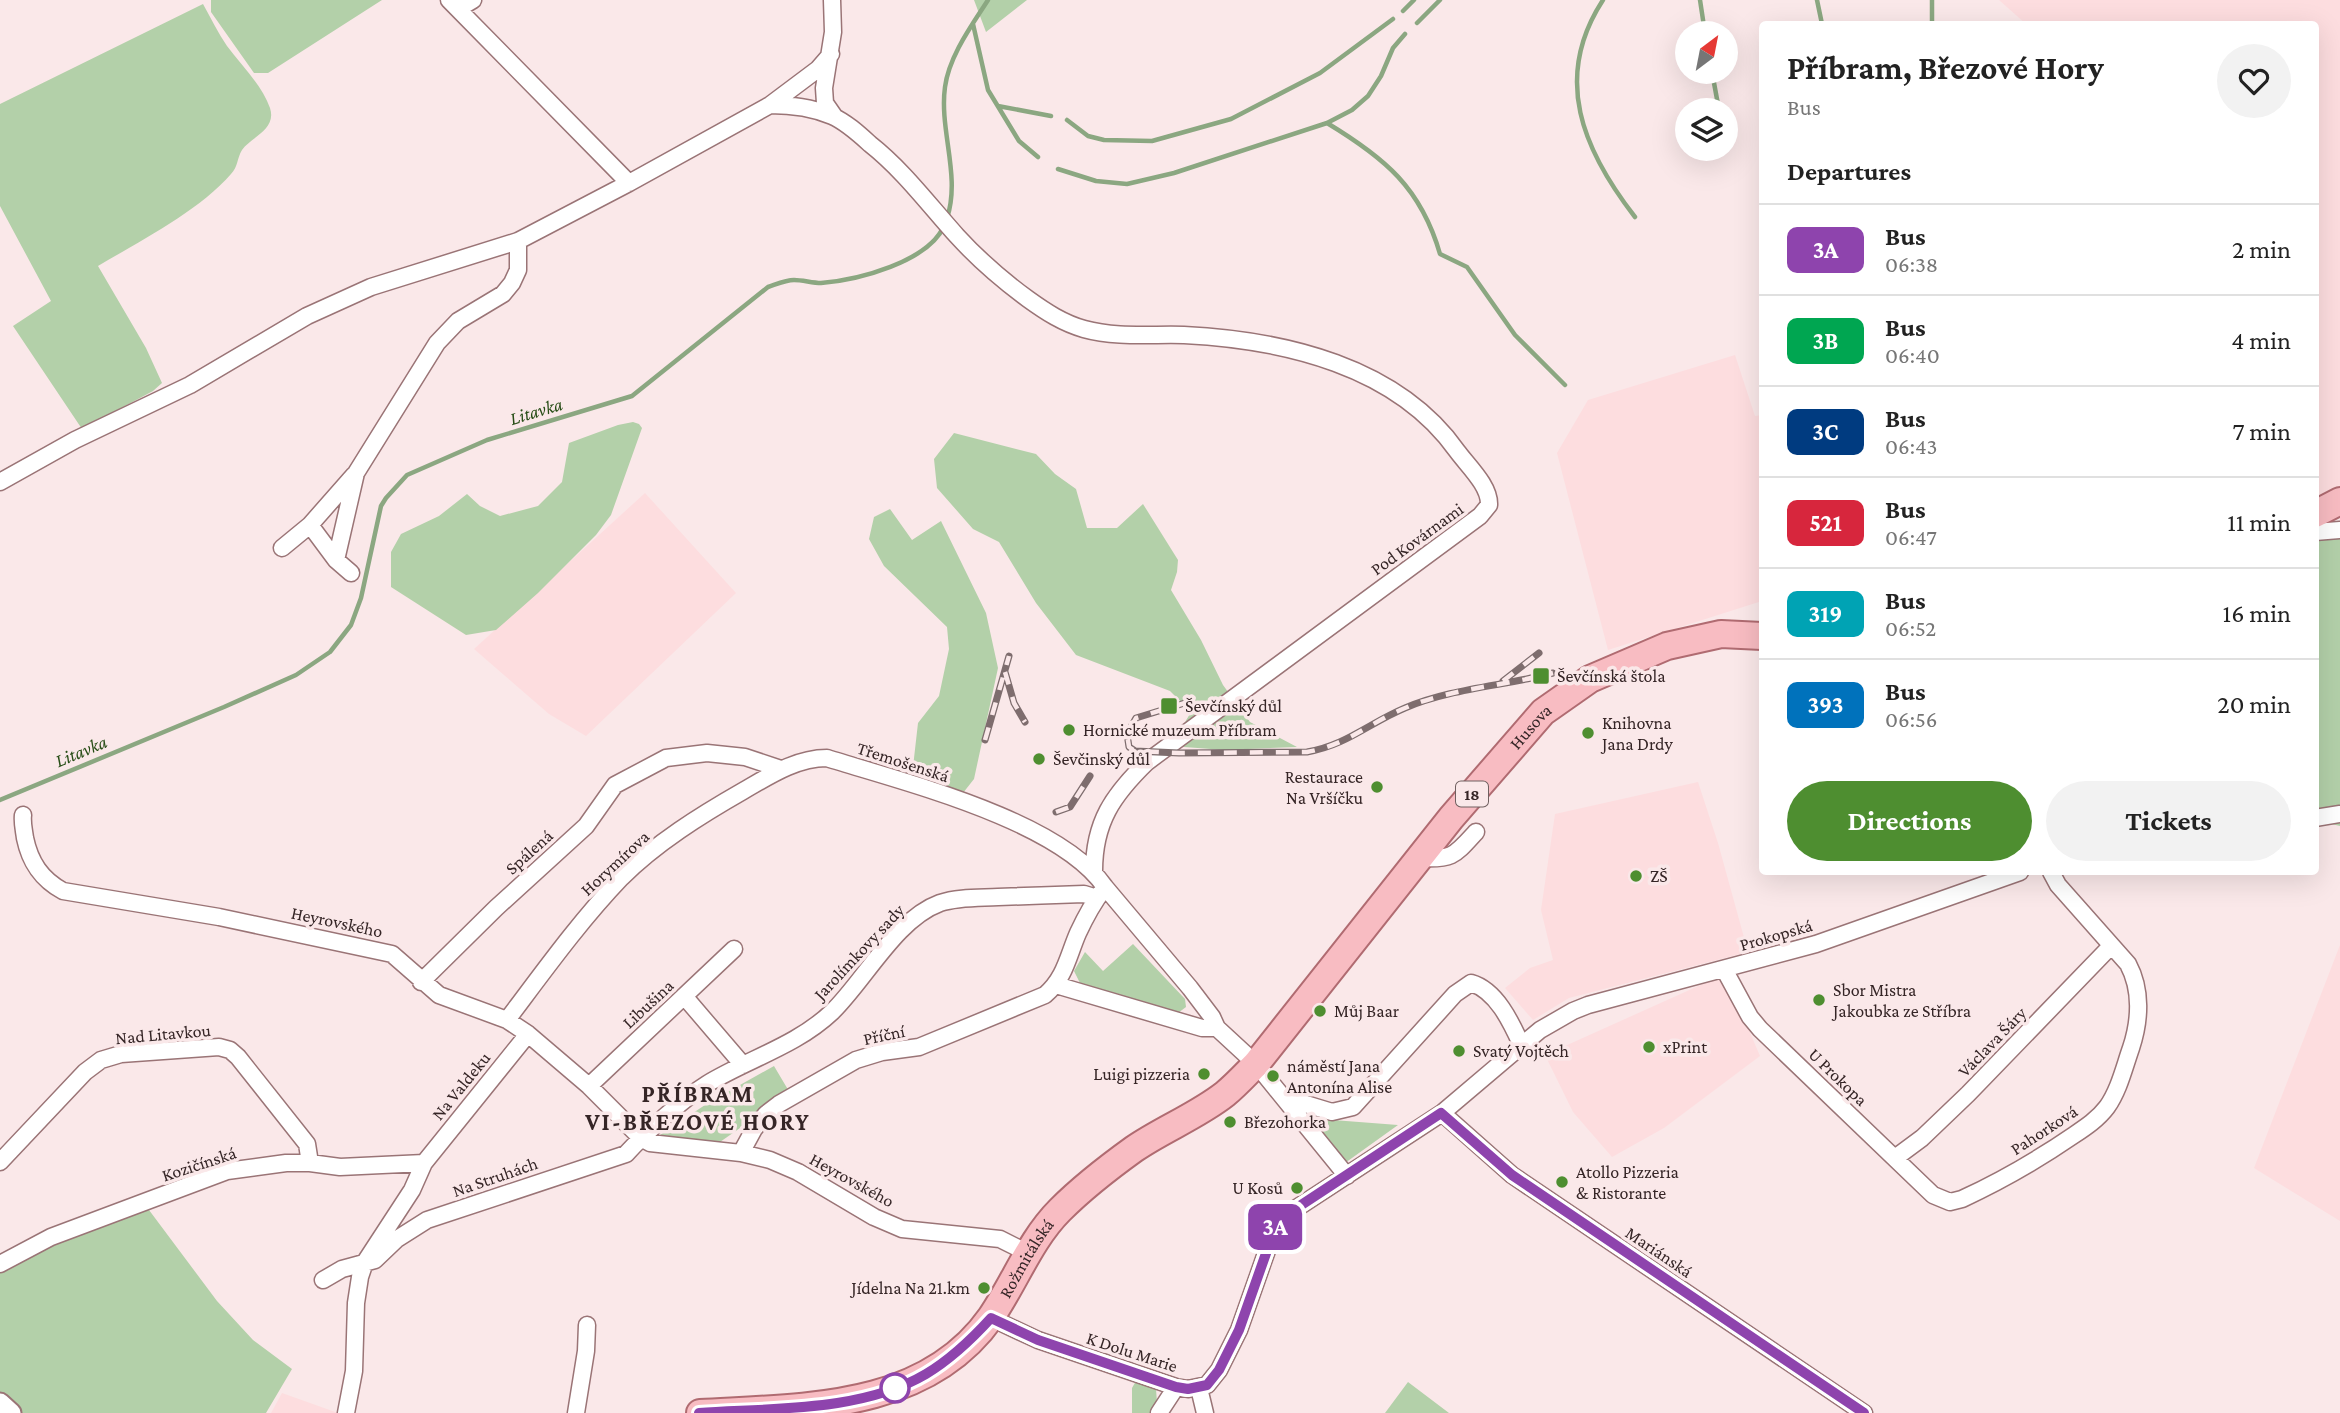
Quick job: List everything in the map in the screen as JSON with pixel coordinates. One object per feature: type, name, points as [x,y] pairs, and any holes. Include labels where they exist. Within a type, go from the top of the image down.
[{"type":"main road","points":[[2319,512],[2340,501]]},
{"type":"main road","name":"Husova","points":[[1255,1064],[1420,858],[1543,712],[1570,691],[1604,672],[1667,646],[1721,634],[1759,636]]},
{"type":"main road","name":"Rožmitálská","points":[[700,1413],[867,1405],[925,1375],[963,1347],[991,1318],[1028,1253],[1061,1209],[1135,1149],[1225,1094],[1255,1064]]},
{"type":"street","points":[[453,5],[473,0]]},
{"type":"street","points":[[832,0],[833,32],[824,89],[825,103],[834,116]]},
{"type":"street","points":[[453,5],[629,184]]},
{"type":"street","points":[[0,482],[75,440],[191,384],[307,317],[360,292],[517,241],[629,184],[770,105],[818,69],[831,54]]},
{"type":"street","points":[[770,105],[803,106],[834,116]]},
{"type":"street","name":"Pod Kovárnami","points":[[834,116],[878,150],[986,266],[1061,321],[1086,330],[1120,334],[1187,335],[1241,342],[1330,360],[1359,371],[1387,386],[1413,405],[1446,435],[1489,498],[1489,505],[1480,516],[1147,762],[1121,790],[1103,819],[1096,837],[1094,871]]},
{"type":"street","points":[[282,548],[310,525],[356,473],[437,343],[458,321],[502,294],[512,283],[518,270],[517,241]]},
{"type":"street","points":[[336,559],[356,473]]},
{"type":"street","points":[[310,525],[336,559],[351,573]]},
{"type":"street","points":[[2319,532],[2340,530]]},
{"type":"street","name":"Spálená","points":[[422,982],[496,908],[586,826],[615,785],[666,758],[707,753],[745,757],[781,769]]},
{"type":"street","name":"Třemošenská","points":[[781,769],[814,758],[827,758],[947,796],[1010,819],[1057,845],[1094,871],[1101,892],[1191,988],[1217,1028],[1255,1064],[1284,1097],[1347,1176]]},
{"type":"street","name":"Horymírova","points":[[507,1020],[586,918],[623,876],[654,850],[719,805],[781,769]]},
{"type":"street","points":[[2319,817],[2340,814]]},
{"type":"street","name":"Heyrovského","points":[[23,816],[28,852],[33,863],[50,884],[63,891],[219,917],[392,954],[439,995],[507,1020],[528,1034],[589,1086],[641,1138],[650,1143],[741,1153],[770,1160],[798,1172],[874,1217],[902,1229],[1000,1240],[1028,1253]]},
{"type":"street","points":[[1420,858],[1438,859],[1455,855],[1476,832]]},
{"type":"street","name":"Prokopská","points":[[1199,1388],[1213,1379],[1239,1330],[1276,1225],[1441,1113],[1540,1030],[1588,1005],[1816,944],[2012,875]]},
{"type":"street","name":"Pahorková","points":[[1941,1200],[1950,1202],[1962,1199],[2045,1155],[2095,1120],[2116,1091],[2137,1030],[2138,995],[2128,964],[2058,886],[2052,875]]},
{"type":"street","points":[[1101,892],[1078,934],[1068,964],[1056,985],[1202,1028],[1217,1028]]},
{"type":"street","name":"Jarolímkovy sady","points":[[641,1138],[705,1085],[803,1035],[853,990],[897,934],[916,917],[939,904],[986,897],[1101,892]]},
{"type":"street","name":"Václava Šáry","points":[[1895,1158],[1922,1138],[1968,1094],[2111,946]]},
{"type":"street","name":"Libušina","points":[[589,1086],[734,949]]},
{"type":"street","name":"U Prokopa","points":[[1724,969],[1750,1017],[1760,1029],[1941,1200]]},
{"type":"street","points":[[1284,1097],[1332,1112],[1353,1107],[1455,994],[1471,983],[1485,990],[1497,1003],[1514,1027],[1521,1044]]},
{"type":"street","name":"Příční","points":[[741,1153],[766,1114],[856,1060],[927,1044],[1045,995],[1056,985]]},
{"type":"street","points":[[684,996],[743,1065]]},
{"type":"street","name":"Na Valdeku","points":[[424,1163],[528,1034]]},
{"type":"street","name":"Nad Litavkou","points":[[0,1161],[85,1072],[101,1060],[121,1054],[219,1047],[238,1057],[299,1133],[307,1144],[310,1163]]},
{"type":"street","name":"Mariánská","points":[[1441,1113],[1512,1175],[1864,1413]]},
{"type":"street","name":"Na Struhách","points":[[323,1280],[342,1269],[375,1260],[397,1239],[427,1220],[626,1154],[641,1138]]},
{"type":"street","name":"Kozičínská","points":[[0,1264],[51,1237],[143,1205],[193,1182],[227,1171],[286,1163],[340,1167],[424,1163]]},
{"type":"street","points":[[346,1413],[354,1371],[356,1303],[360,1277],[365,1262],[412,1191],[424,1163]]},
{"type":"street","name":"K Dolu Marie","points":[[991,1318],[1038,1340],[1176,1387],[1199,1388]]},
{"type":"street","points":[[576,1413],[586,1351],[587,1325]]},
{"type":"street","points":[[1159,1413],[1176,1387]]},
{"type":"street","points":[[1199,1388],[1206,1413]]},
{"type":"street","points":[[0,1403],[11,1413]]},
{"type":"shaded area","points":[[1999,0],[2340,0],[2340,497],[2319,510],[2319,21],[2023,21]]},
{"type":"shaded area","points":[[1735,355],[1755,416],[1759,415],[1759,602],[1608,650],[1557,453],[1588,400]]},
{"type":"shaded area","points":[[645,493],[736,593],[586,736],[549,714],[474,649]]},
{"type":"shaded area","name":"ZŠ","points":[[1698,782],[1748,952],[1569,998],[1533,1020],[1505,988],[1530,968],[1553,960],[1541,910],[1555,814]]},
{"type":"shaded area","points":[[2340,945],[2340,1221],[2254,1168]]},
{"type":"shaded area","points":[[1725,974],[1760,1056],[1664,1128],[1612,1157],[1573,1112],[1545,1055]]},
{"type":"shaded area","points":[[282,1393],[338,1413],[271,1413]]},
{"type":"green space","points":[[211,0],[382,0],[268,73],[254,73],[211,12]]},
{"type":"green space","points":[[974,0],[1027,0],[986,32]]},
{"type":"green space","points":[[203,4],[227,46],[262,91],[270,108],[270,122],[267,128],[242,150],[235,168],[218,188],[168,224],[98,266],[146,348],[162,383],[153,391],[82,429],[13,326],[51,301],[0,206],[0,104]]},
{"type":"green space","points":[[633,422],[642,428],[611,515],[596,535],[538,593],[496,630],[466,635],[391,587],[391,552],[401,534],[439,516],[467,494],[480,506],[500,516],[538,506],[562,482],[569,443]]},
{"type":"green space","points":[[954,433],[1036,454],[1055,474],[1076,489],[1087,528],[1117,528],[1143,504],[1178,560],[1171,590],[1201,640],[1223,685],[1250,722],[1297,747],[1224,750],[1171,746],[1191,712],[1170,691],[1076,655],[1036,603],[999,542],[973,529],[937,488],[934,459]]},
{"type":"green space","points":[[890,509],[912,540],[941,521],[986,613],[998,668],[974,779],[963,793],[927,782],[913,767],[918,723],[939,696],[949,649],[947,627],[884,566],[869,539],[874,517]]},
{"type":"green space","points":[[2340,535],[2340,826],[2319,821],[2319,536]]},
{"type":"green space","points":[[1133,944],[1185,999],[1186,1007],[1178,1013],[1091,991],[1080,983],[1074,971],[1085,952],[1103,971]]},
{"type":"green space","points":[[774,1066],[790,1093],[720,1142],[660,1135],[708,1103]]},
{"type":"green space","points":[[1307,1118],[1398,1125],[1345,1163]]},
{"type":"green space","points":[[149,1210],[217,1301],[253,1340],[292,1369],[266,1413],[15,1413],[0,1400],[0,1265],[32,1247]]},
{"type":"green space","points":[[1136,1381],[1156,1389],[1157,1403],[1151,1413],[1132,1413],[1132,1388]]},
{"type":"green space","points":[[1408,1382],[1449,1413],[1385,1413]]},
{"type":"waterway","name":"Litavka","points":[[947,218],[952,186],[944,103],[947,75],[968,30],[988,0]]},
{"type":"waterway","points":[[1403,11],[1414,0]]},
{"type":"waterway","points":[[1417,23],[1440,0]]},
{"type":"waterway","points":[[1603,0],[1588,29],[1579,57],[1577,85],[1580,113],[1601,166],[1635,217]]},
{"type":"waterway","points":[[1700,0],[1703,21]]},
{"type":"waterway","points":[[1817,0],[1821,21]]},
{"type":"waterway","points":[[1932,0],[1932,21]]},
{"type":"waterway","points":[[1067,120],[1088,136],[1104,140],[1152,141],[1231,119],[1320,73],[1393,19]]},
{"type":"waterway","points":[[973,24],[988,90],[1019,141],[1038,157]]},
{"type":"waterway","points":[[1058,169],[1096,181],[1127,184],[1174,173],[1327,123],[1352,110],[1368,96],[1381,76],[1393,48],[1405,34]]},
{"type":"waterway","points":[[1714,84],[1717,98]]},
{"type":"waterway","points":[[998,106],[1051,116]]},
{"type":"waterway","points":[[1327,123],[1366,149],[1398,177],[1422,211],[1440,254],[1467,267],[1515,335],[1565,385]]},
{"type":"waterway","name":"Litavka","points":[[0,800],[296,675],[330,652],[351,625],[361,598],[381,506],[407,475],[487,440],[632,396],[768,287],[791,280],[821,283],[836,281],[890,267],[923,250],[936,239],[944,226]]},
{"type":"railway","points":[[1503,681],[1539,653]]},
{"type":"railway","points":[[985,740],[1009,656]]},
{"type":"railway","points":[[1005,672],[1014,703],[1025,722]]},
{"type":"railway","points":[[1188,702],[1136,718],[1127,734],[1129,747],[1135,751],[1179,753],[1307,752],[1334,744],[1423,701],[1553,673]]},
{"type":"railway","points":[[1056,812],[1070,807],[1090,776]]},
{"type":"bus line","name":"3A","points":[[699,1413],[823,1404],[868,1397],[903,1386],[925,1375],[963,1347],[991,1318],[1083,1357],[1176,1387],[1188,1389],[1207,1385],[1219,1370],[1239,1330],[1276,1225],[1283,1217],[1441,1113],[1512,1175],[1864,1413]]},
{"type":"place","name":"Ševčínská štola","points":[[1541,676]]},
{"type":"place","name":"Ševčínský důl","points":[[1169,706]]},
{"type":"place","name":"Hornické muzeum Příbram","points":[[1069,730]]},
{"type":"place","name":"Knihovna Jana Drdy","points":[[1588,733]]},
{"type":"place","name":"Ševčinský důl","points":[[1039,759]]},
{"type":"place","name":"Restaurace Na Vršíčku","points":[[1377,787]]},
{"type":"place","name":"ZŠ","points":[[1636,876]]},
{"type":"place","name":"Sbor Mistra Jakoubka ze Stříbra","points":[[1819,1000]]},
{"type":"place","name":"Můj Baar","points":[[1320,1011]]},
{"type":"place","name":"xPrint","points":[[1649,1047]]},
{"type":"place","name":"Svatý Vojtěch","points":[[1459,1051]]},
{"type":"place","name":"Luigi pizzeria","points":[[1204,1074]]},
{"type":"place","name":"náměstí Jana Antonína Alise","points":[[1273,1076]]},
{"type":"place","name":"Březohorka","points":[[1230,1122]]},
{"type":"place","name":"Atollo Pizzeria & Ristorante","points":[[1562,1182]]},
{"type":"place","name":"U Kosů","points":[[1297,1188]]},
{"type":"place","name":"Jídelna Na 21.km","points":[[984,1288]]},
{"type":"district","name":"PŘÍBRAM VI-BŘEZOVÉ HORY","points":[[698,1107]]}]
